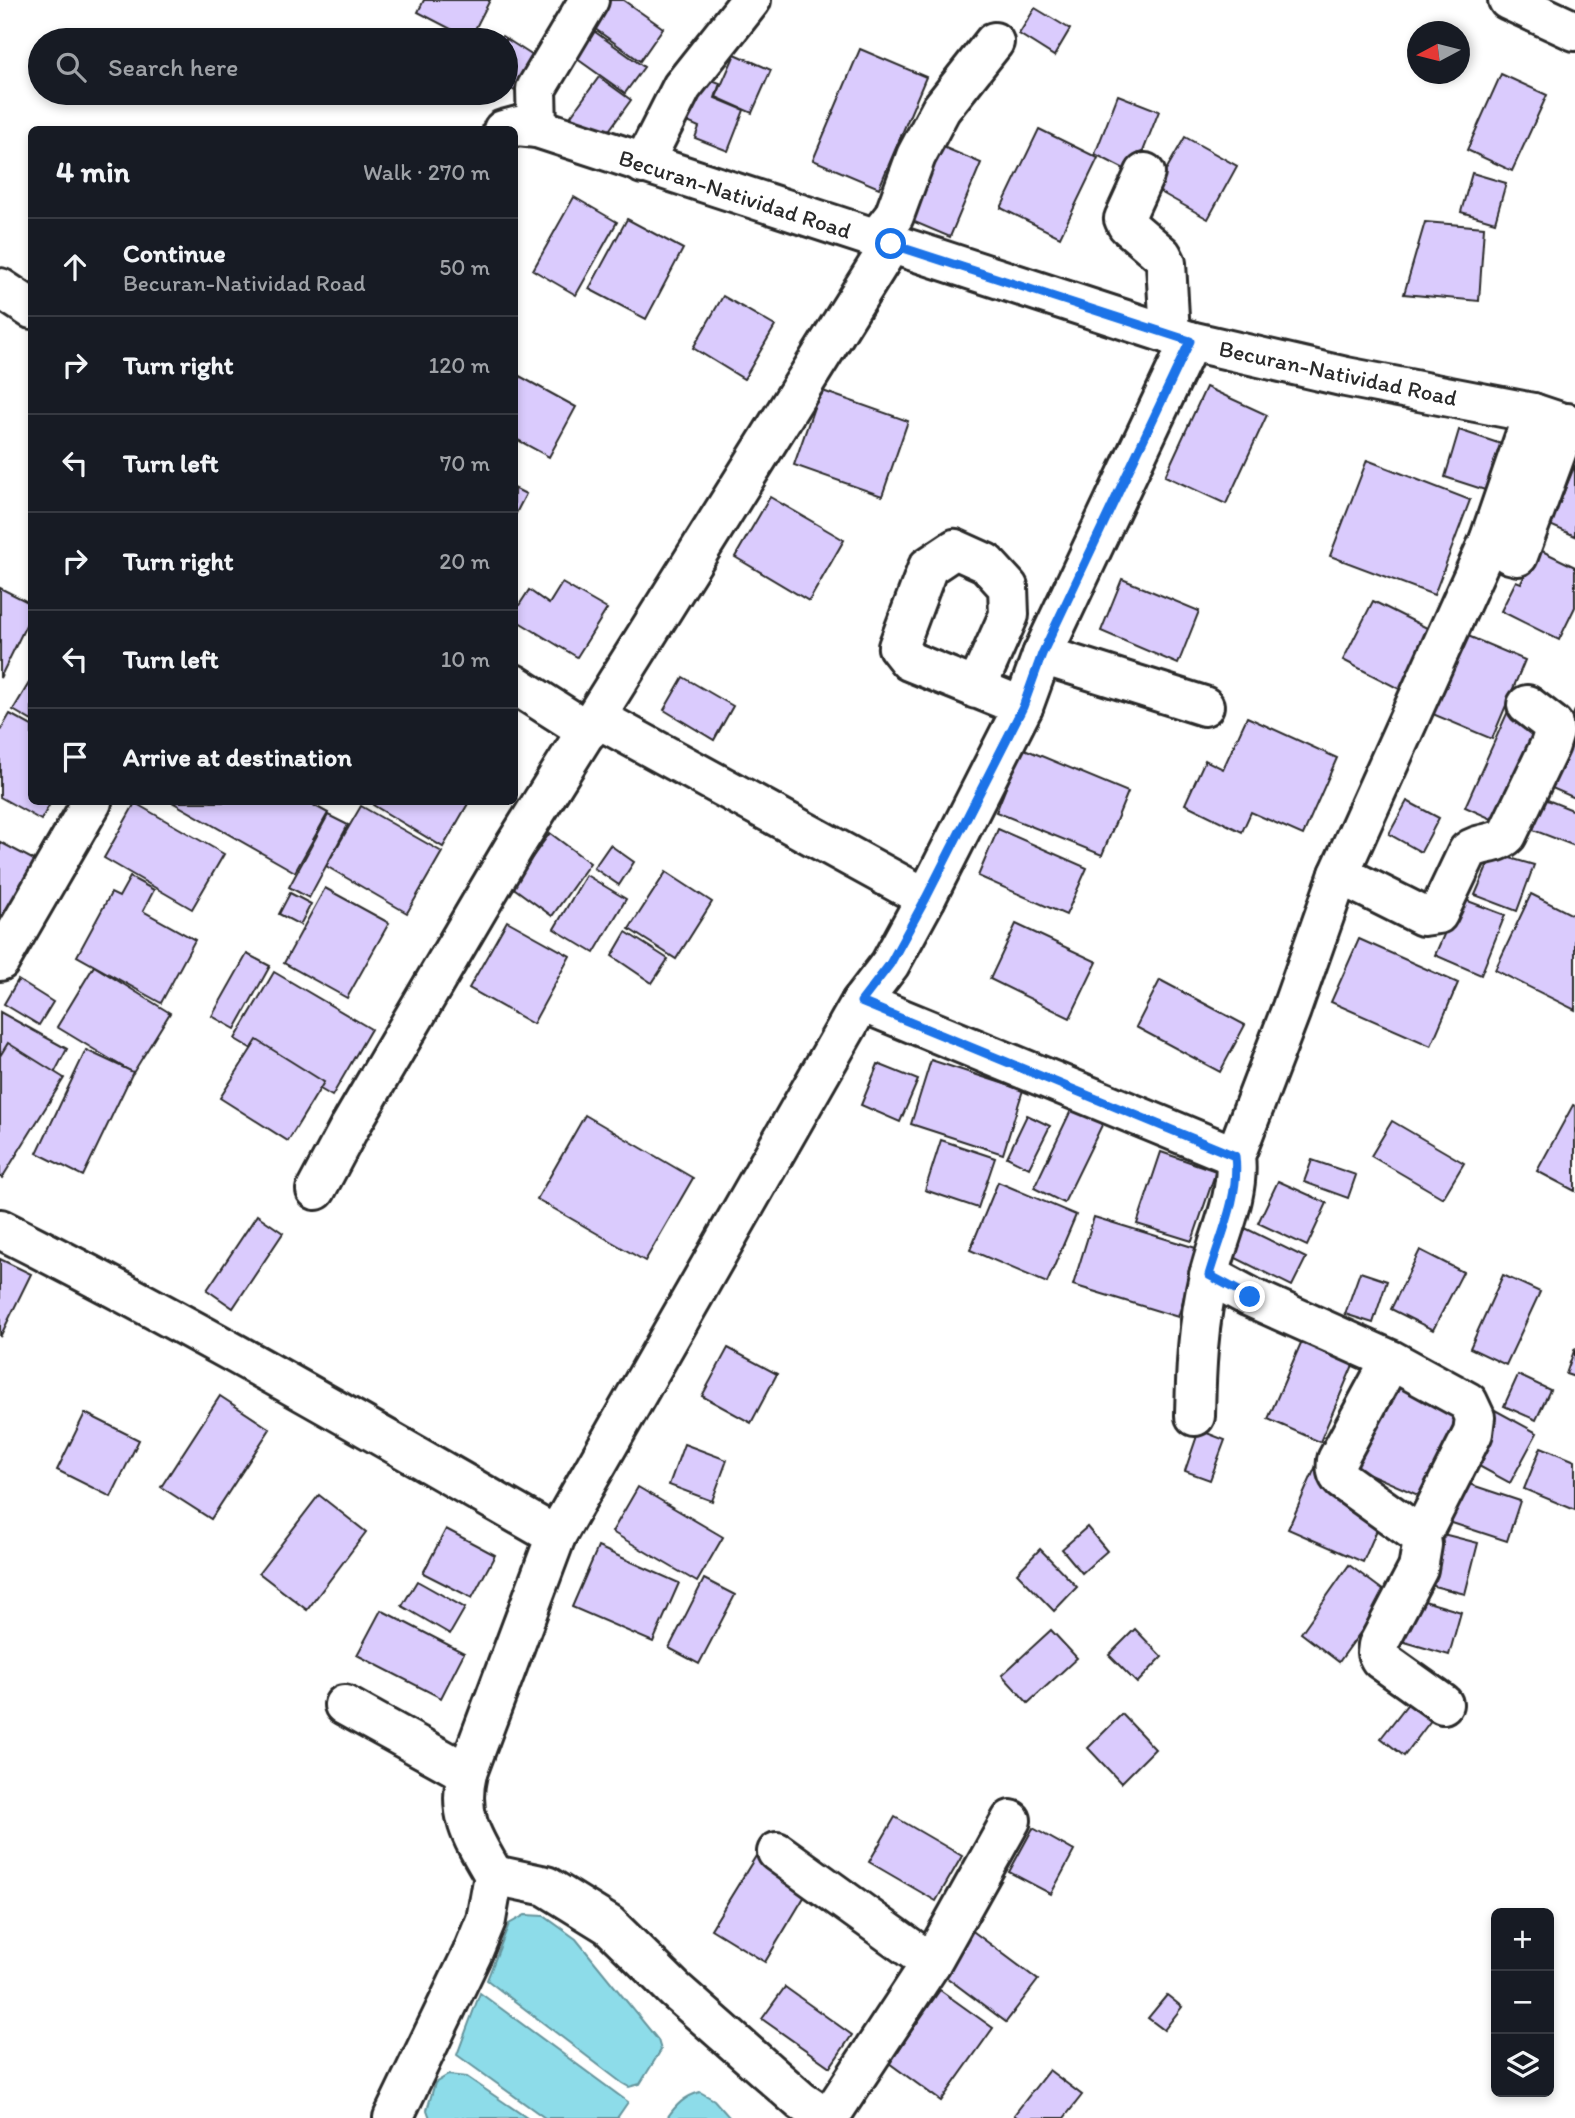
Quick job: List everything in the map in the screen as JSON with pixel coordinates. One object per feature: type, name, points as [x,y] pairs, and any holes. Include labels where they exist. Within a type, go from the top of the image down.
[{"type":"street","points":[[520,129],[536,89],[589,0]]},
{"type":"street","points":[[643,164],[682,87],[751,0]]},
{"type":"street","points":[[1508,0],[1575,32]]},
{"type":"street","points":[[316,1190],[348,1130],[514,847],[592,725],[883,242],[916,156],[936,118],[995,42]]},
{"type":"street","name":"Becuran-Natividad Road","points":[[520,129],[643,164],[1180,338],[1346,377],[1558,421]]},
{"type":"street","points":[[393,2118],[486,1920],[494,1875],[477,1846],[464,1814],[463,1790],[556,1536],[861,1002],[890,964],[926,898],[1023,707],[1042,654],[1180,338],[1166,263],[1162,255],[1127,225],[1124,219],[1144,173]]},
{"type":"street","points":[[0,288],[28,306]]},
{"type":"street","points":[[1195,1416],[1196,1354],[1209,1275],[1237,1174],[1235,1156],[1339,874],[1489,541],[1558,421]]},
{"type":"street","points":[[1042,654],[1204,706]]},
{"type":"street","points":[[518,686],[926,898]]},
{"type":"street","points":[[976,688],[1023,707]]},
{"type":"street","points":[[1339,874],[1423,916],[1438,914],[1468,851],[1475,846],[1503,839],[1507,835],[1550,745],[1553,725],[1527,705]]},
{"type":"street","points":[[0,961],[90,805]]},
{"type":"street","points":[[861,1002],[1235,1156]]},
{"type":"street","points":[[0,1229],[89,1273],[261,1367],[556,1536]]},
{"type":"street","points":[[1209,1275],[1250,1297],[1391,1360],[1468,1402],[1475,1417],[1474,1433],[1426,1526],[1420,1530],[1412,1530],[1342,1480],[1336,1468],[1337,1460],[1391,1360]]},
{"type":"street","points":[[1420,1530],[1423,1545],[1418,1569],[1378,1645],[1377,1653],[1380,1659],[1443,1704]]},
{"type":"street","points":[[344,1705],[467,1773]]},
{"type":"street","points":[[494,1875],[546,1886],[609,1925],[675,1990],[801,2101],[827,2118],[931,1964],[1011,1820]]},
{"type":"street","points":[[777,1852],[931,1964]]},
{"type":"water","points":[[525,1915],[544,1916],[576,1939],[658,2040],[661,2050],[640,2084],[629,2087],[622,2083],[487,1980],[509,1924]]},
{"type":"water","points":[[480,1993],[628,2102],[617,2118],[545,2118],[457,2055]]},
{"type":"water","points":[[448,2075],[467,2077],[527,2118],[430,2118],[427,2110],[435,2083]]},
{"type":"water","points":[[700,2092],[714,2100],[730,2118],[667,2118],[681,2102]]},
{"type":"building","points":[[424,0],[490,0],[476,28],[449,28],[418,12]]},
{"type":"building","points":[[598,0],[623,0],[663,28],[640,61],[584,21]]},
{"type":"building","points":[[1035,8],[1070,29],[1054,56],[1019,34]]},
{"type":"building","points":[[584,24],[644,67],[625,93],[566,51]]},
{"type":"building","points":[[518,46],[541,61],[520,94],[518,93]]},
{"type":"building","points":[[860,49],[926,77],[879,188],[813,160]]},
{"type":"building","points":[[735,54],[771,70],[752,113],[716,97]]},
{"type":"building","points":[[1501,74],[1547,95],[1512,171],[1467,150]]},
{"type":"building","points":[[701,76],[720,83],[715,98],[744,110],[728,151],[695,138],[699,127],[683,120]]},
{"type":"building","points":[[599,77],[631,100],[602,140],[570,117]]},
{"type":"building","points":[[1118,95],[1159,111],[1134,174],[1095,154]]},
{"type":"building","points":[[1039,129],[1098,158],[1060,237],[1001,208]]},
{"type":"building","points":[[1185,137],[1237,166],[1208,219],[1155,189]]},
{"type":"building","points":[[929,141],[981,163],[950,237],[898,215]]},
{"type":"building","points":[[1472,173],[1506,183],[1495,222],[1461,212]]},
{"type":"building","points":[[574,197],[617,222],[576,295],[533,270]]},
{"type":"building","points":[[627,219],[683,249],[646,319],[589,289]]},
{"type":"building","points":[[1425,222],[1484,227],[1479,301],[1404,294]]},
{"type":"building","points":[[723,296],[775,326],[744,379],[693,348]]},
{"type":"building","points":[[518,375],[576,407],[549,457],[518,440]]},
{"type":"building","points":[[1206,387],[1267,415],[1226,504],[1165,476]]},
{"type":"building","points":[[820,390],[908,421],[882,496],[794,465]]},
{"type":"building","points":[[1459,430],[1501,444],[1488,491],[1445,477]]},
{"type":"building","points":[[1367,460],[1470,500],[1434,595],[1330,556]]},
{"type":"building","points":[[1575,465],[1575,536],[1550,525]]},
{"type":"building","points":[[518,490],[526,494],[518,509]]},
{"type":"building","points":[[770,497],[844,540],[809,601],[735,557]]},
{"type":"building","points":[[1538,549],[1575,567],[1575,607],[1559,640],[1501,611],[1516,581],[1521,583]]},
{"type":"building","points":[[1122,579],[1199,611],[1178,664],[1101,631]]},
{"type":"building","points":[[562,583],[607,609],[577,657],[518,621],[518,607],[529,590],[549,604]]},
{"type":"building","points":[[0,588],[28,602],[28,621],[0,678]]},
{"type":"building","points":[[1373,601],[1431,630],[1401,690],[1343,660]]},
{"type":"building","points":[[1461,633],[1525,660],[1492,739],[1428,712]]},
{"type":"building","points":[[683,677],[733,706],[714,740],[664,710]]},
{"type":"building","points":[[28,685],[28,719],[13,710]]},
{"type":"building","points":[[1509,709],[1547,728],[1505,825],[1465,807]]},
{"type":"building","points":[[1575,710],[1575,798],[1545,785]]},
{"type":"building","points":[[10,714],[28,724],[28,805],[49,805],[41,820],[0,797],[0,731]]},
{"type":"building","points":[[1247,717],[1337,758],[1303,835],[1251,812],[1242,832],[1185,804],[1205,760],[1223,769]]},
{"type":"building","points":[[1022,748],[1128,792],[1102,855],[996,812]]},
{"type":"building","points":[[1545,799],[1575,811],[1575,846],[1533,830]]},
{"type":"building","points":[[1407,801],[1439,818],[1421,852],[1389,834]]},
{"type":"building","points":[[134,805],[138,805],[224,854],[192,909],[104,858]]},
{"type":"building","points":[[177,805],[313,805],[328,813],[295,872]]},
{"type":"building","points":[[373,805],[467,805],[443,847]]},
{"type":"building","points":[[361,806],[442,852],[407,913],[326,866]]},
{"type":"building","points":[[328,815],[348,825],[309,898],[289,887]]},
{"type":"building","points":[[998,829],[1087,868],[1066,915],[978,876]]},
{"type":"building","points":[[550,833],[590,863],[552,916],[511,886]]},
{"type":"building","points":[[0,842],[36,861],[0,930]]},
{"type":"building","points":[[610,845],[634,862],[619,885],[594,868]]},
{"type":"building","points":[[1493,853],[1534,865],[1517,911],[1475,895]]},
{"type":"building","points":[[666,872],[712,902],[676,959],[629,929]]},
{"type":"building","points":[[586,875],[626,899],[594,953],[554,929]]},
{"type":"building","points":[[130,877],[154,890],[143,911],[195,940],[161,1003],[77,956],[111,893],[119,897]]},
{"type":"building","points":[[325,888],[389,923],[347,998],[284,963]]},
{"type":"building","points":[[290,893],[311,904],[300,925],[279,914]]},
{"type":"building","points":[[1531,894],[1575,916],[1575,1010],[1495,970]]},
{"type":"building","points":[[1460,898],[1505,915],[1481,975],[1435,955]]},
{"type":"building","points":[[507,921],[570,956],[533,1024],[469,988]]},
{"type":"building","points":[[1016,924],[1097,962],[1070,1018],[990,979]]},
{"type":"building","points":[[626,932],[668,959],[652,983],[612,956]]},
{"type":"building","points":[[1359,939],[1458,983],[1431,1046],[1331,1002]]},
{"type":"building","points":[[247,954],[270,966],[235,1029],[212,1016]]},
{"type":"building","points":[[94,966],[170,1013],[133,1073],[57,1027]]},
{"type":"building","points":[[274,972],[371,1029],[332,1096],[235,1039]]},
{"type":"building","points":[[18,980],[53,1002],[39,1025],[4,1004]]},
{"type":"building","points":[[1160,980],[1245,1025],[1220,1072],[1136,1027]]},
{"type":"building","points":[[0,1012],[67,1049],[49,1083],[0,1056]]},
{"type":"building","points":[[257,1040],[324,1082],[288,1141],[220,1098]]},
{"type":"building","points":[[8,1043],[64,1078],[2,1178],[0,1056]]},
{"type":"building","points":[[86,1050],[133,1072],[83,1176],[37,1153]]},
{"type":"building","points":[[931,1060],[1023,1090],[1003,1154],[911,1124]]},
{"type":"building","points":[[878,1064],[918,1080],[900,1122],[861,1105]]},
{"type":"building","points":[[1573,1105],[1575,1106],[1575,1191],[1537,1171]]},
{"type":"building","points":[[1073,1106],[1104,1121],[1064,1203],[1034,1188]]},
{"type":"building","points":[[585,1115],[693,1178],[645,1261],[537,1199]]},
{"type":"building","points":[[1027,1115],[1050,1126],[1029,1168],[1007,1157]]},
{"type":"building","points":[[1392,1121],[1464,1163],[1443,1198],[1371,1156]]},
{"type":"building","points":[[941,1140],[995,1158],[978,1208],[925,1190]]},
{"type":"building","points":[[1161,1152],[1216,1171],[1192,1241],[1137,1224]]},
{"type":"building","points":[[1312,1160],[1356,1175],[1348,1198],[1304,1182]]},
{"type":"building","points":[[1278,1181],[1327,1203],[1307,1246],[1258,1223]]},
{"type":"building","points":[[998,1182],[1076,1215],[1047,1283],[970,1250]]},
{"type":"building","points":[[257,1215],[283,1233],[233,1308],[207,1290]]},
{"type":"building","points":[[1094,1217],[1199,1249],[1178,1317],[1073,1285]]},
{"type":"building","points":[[1245,1228],[1306,1258],[1292,1286],[1232,1256]]},
{"type":"building","points":[[1420,1250],[1463,1272],[1433,1330],[1391,1309]]},
{"type":"building","points":[[0,1259],[31,1274],[0,1337]]},
{"type":"building","points":[[1360,1272],[1387,1281],[1373,1323],[1345,1314]]},
{"type":"building","points":[[1503,1275],[1540,1292],[1506,1365],[1470,1348]]},
{"type":"building","points":[[1307,1329],[1359,1351],[1320,1442],[1268,1419]]},
{"type":"building","points":[[728,1348],[777,1374],[751,1423],[702,1396]]},
{"type":"building","points":[[1575,1348],[1575,1377],[1566,1374]]},
{"type":"building","points":[[1397,1372],[1467,1408],[1427,1499],[1349,1465]]},
{"type":"building","points":[[1518,1375],[1550,1390],[1536,1420],[1504,1406]]},
{"type":"building","points":[[220,1396],[270,1429],[211,1519],[161,1487]]},
{"type":"building","points":[[1493,1409],[1537,1433],[1510,1483],[1466,1459]]},
{"type":"building","points":[[85,1413],[139,1440],[111,1497],[57,1470]]},
{"type":"building","points":[[1199,1430],[1225,1440],[1210,1480],[1185,1471]]},
{"type":"building","points":[[684,1444],[727,1460],[712,1501],[669,1485]]},
{"type":"building","points":[[1541,1447],[1575,1461],[1575,1510],[1524,1489]]},
{"type":"building","points":[[1315,1468],[1383,1516],[1363,1562],[1288,1529]]},
{"type":"building","points":[[1454,1479],[1520,1501],[1507,1541],[1440,1519]]},
{"type":"building","points":[[638,1487],[723,1537],[697,1582],[612,1532]]},
{"type":"building","points":[[319,1495],[366,1532],[307,1610],[259,1573]]},
{"type":"building","points":[[1087,1527],[1107,1551],[1082,1573],[1062,1549]]},
{"type":"building","points":[[446,1529],[495,1555],[472,1598],[423,1573]]},
{"type":"building","points":[[1435,1532],[1478,1543],[1465,1594],[1422,1583]]},
{"type":"building","points":[[598,1547],[679,1583],[653,1642],[572,1607]]},
{"type":"building","points":[[1040,1549],[1077,1587],[1054,1611],[1017,1573]]},
{"type":"building","points":[[1349,1565],[1388,1594],[1339,1662],[1301,1633]]},
{"type":"building","points":[[704,1579],[735,1595],[699,1664],[669,1648]]},
{"type":"building","points":[[417,1581],[465,1608],[450,1634],[402,1606]]},
{"type":"building","points":[[1411,1597],[1461,1612],[1449,1655],[1398,1640]]},
{"type":"building","points":[[381,1610],[464,1653],[441,1698],[357,1655]]},
{"type":"building","points":[[1135,1629],[1162,1657],[1137,1683],[1109,1655]]},
{"type":"building","points":[[1051,1630],[1077,1658],[1028,1703],[1002,1675]]},
{"type":"building","points":[[1410,1701],[1432,1719],[1404,1756],[1381,1738]]},
{"type":"building","points":[[1122,1714],[1155,1749],[1121,1783],[1088,1748]]},
{"type":"building","points":[[895,1817],[962,1856],[936,1901],[869,1862]]},
{"type":"building","points":[[1033,1828],[1074,1851],[1051,1894],[1009,1872]]},
{"type":"building","points":[[756,1856],[809,1889],[765,1962],[711,1929]]},
{"type":"building","points":[[966,1926],[1038,1980],[1006,2022],[934,1968]]},
{"type":"building","points":[[785,1987],[852,2035],[830,2067],[762,2019]]},
{"type":"building","points":[[940,1990],[993,2028],[941,2101],[889,2063]]},
{"type":"building","points":[[1167,1995],[1182,2007],[1164,2030],[1148,2018]]},
{"type":"building","points":[[1049,2070],[1082,2095],[1064,2118],[1018,2118],[1014,2115]]},
{"type":"route","points":[[891,244],[1190,341],[1042,654],[1023,707],[890,964],[861,1002],[1235,1156],[1237,1174],[1233,1193],[1209,1275],[1250,1297]]}]
